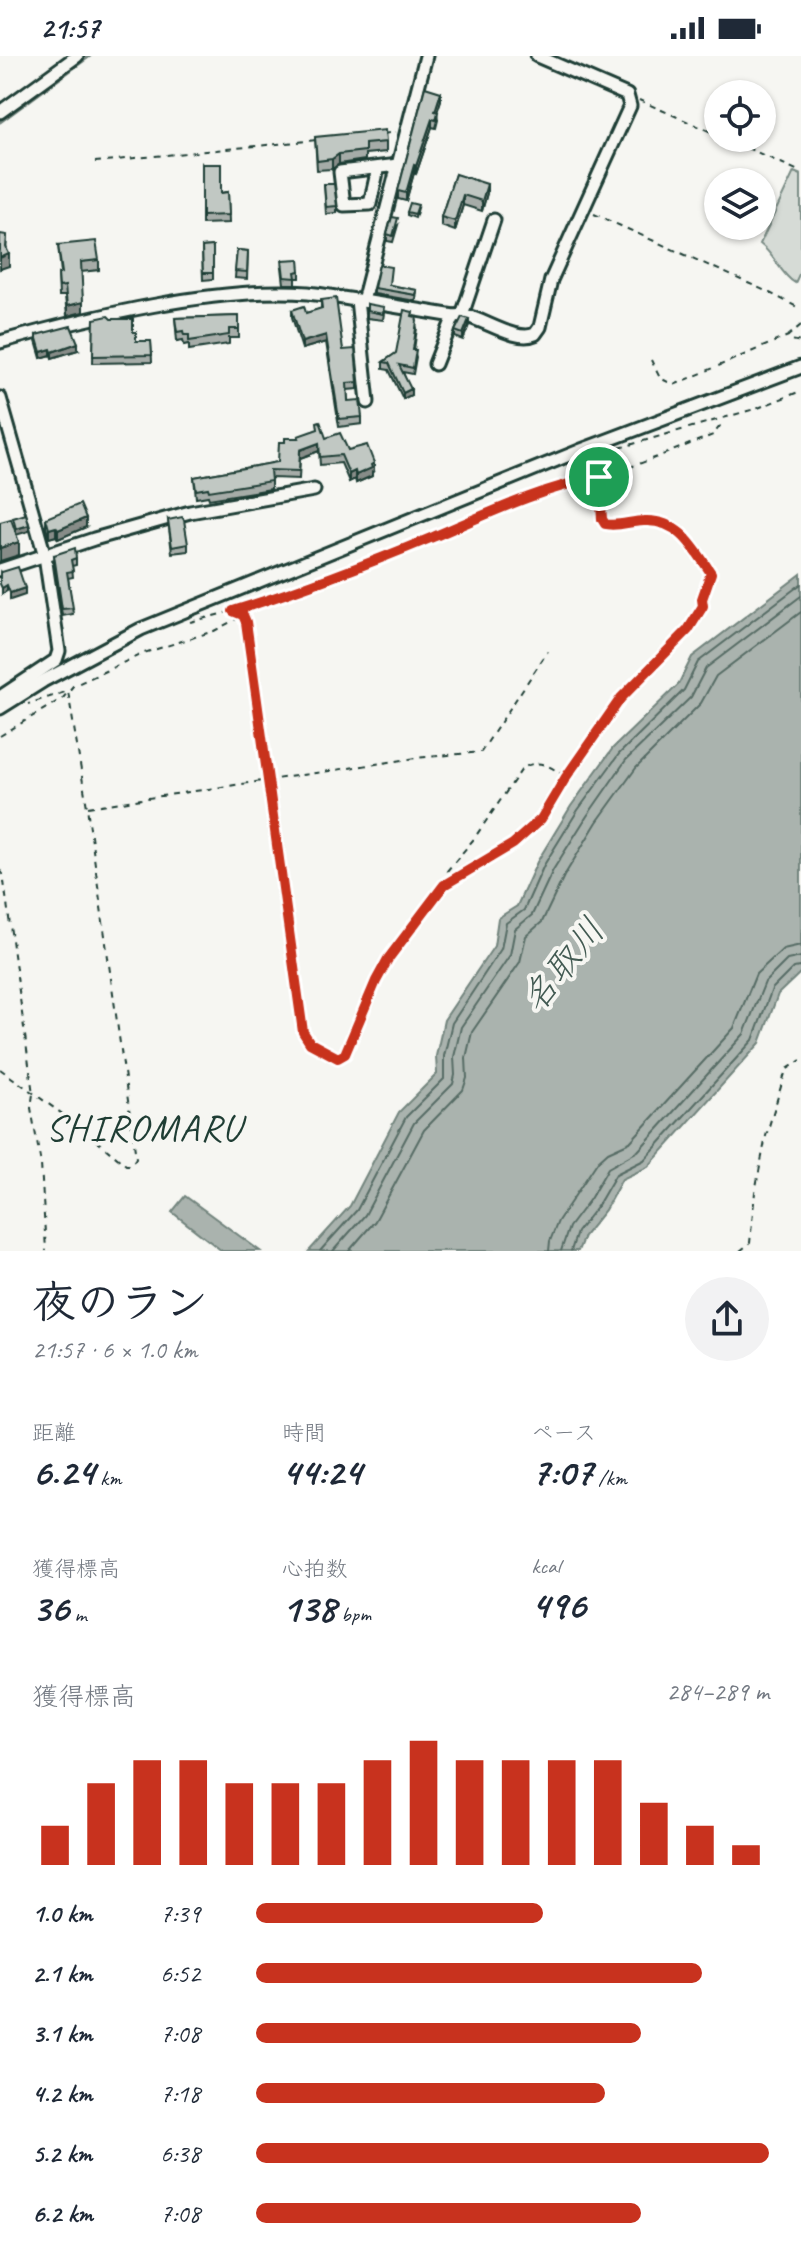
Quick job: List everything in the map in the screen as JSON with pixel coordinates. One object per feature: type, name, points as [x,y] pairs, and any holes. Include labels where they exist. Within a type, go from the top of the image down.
[{"type":"street","points":[[0,112],[77,56]]},
{"type":"street","points":[[368,402],[360,301],[426,56]]},
{"type":"street","points":[[0,342],[182,301],[307,293],[472,317],[522,337],[535,334],[540,327],[551,280],[630,106],[627,95],[537,56]]},
{"type":"street","points":[[378,168],[398,165]]},
{"type":"street","points":[[435,364],[458,316],[494,220]]},
{"type":"street","points":[[0,708],[43,681],[141,629],[579,451],[801,367]]},
{"type":"street","points":[[0,398],[45,556],[58,656],[0,697]]},
{"type":"street","points":[[0,570],[190,512],[314,490]]},
{"type":"path","points":[[627,95],[704,129]]},
{"type":"path","points":[[375,134],[407,131]]},
{"type":"path","points":[[95,162],[329,139]]},
{"type":"path","points":[[756,152],[801,172]]},
{"type":"path","points":[[582,209],[801,309]]},
{"type":"path","points":[[651,360],[660,378],[674,385],[680,384],[788,336],[801,325]]},
{"type":"path","points":[[788,336],[801,342]]},
{"type":"path","points":[[615,450],[717,421],[801,391]]},
{"type":"path","points":[[180,625],[276,598],[516,502],[577,481],[599,477],[713,435],[720,426],[717,421]]},
{"type":"path","points":[[233,611],[243,615],[246,622],[303,1032],[310,1043],[338,1058],[345,1054],[388,959],[444,885],[528,833],[541,819],[566,777],[627,690],[688,630],[703,606],[702,599],[711,573],[684,534],[660,522],[647,520],[605,524],[599,477]]},
{"type":"path","points":[[27,704],[68,691],[144,653],[214,631],[243,615]]},
{"type":"path","points":[[87,807],[416,758],[481,752],[548,651]]},
{"type":"path","points":[[0,736],[63,698],[68,691]]},
{"type":"path","points":[[0,1069],[126,1165],[131,1165],[136,1158],[68,691]]},
{"type":"path","points":[[444,885],[447,871],[473,840],[474,834],[522,769],[539,763],[566,777]]},
{"type":"path","points":[[0,870],[33,1094],[31,1108],[41,1164],[46,1251]]},
{"type":"path","points":[[740,1251],[751,1240],[755,1192],[766,1136],[786,1070],[801,1060]]},
{"type":"shaded area","points":[[794,172],[801,175],[801,270],[795,283],[760,244],[762,240],[776,240],[776,210]]},
{"type":"water","name":"名取川","points":[[801,574],[801,972],[778,994],[760,1043],[648,1167],[622,1179],[605,1210],[584,1236],[578,1251],[309,1251],[350,1206],[399,1112],[437,1074],[436,1056],[444,1020],[494,946],[498,918],[517,906],[537,862],[571,806],[613,748],[678,685],[692,657]]},
{"type":"water","points":[[185,1196],[260,1251],[222,1251],[172,1212]]},
{"type":"building","points":[[425,87],[441,92],[435,111],[438,112],[436,120],[432,119],[406,193],[398,191]]},
{"type":"building","points":[[385,130],[386,142],[365,144],[365,151],[317,161],[315,137]]},
{"type":"building","points":[[202,164],[221,164],[221,193],[228,192],[229,215],[202,216]]},
{"type":"building","points":[[455,174],[487,184],[482,201],[463,195],[455,221],[441,217]]},
{"type":"building","points":[[324,184],[334,184],[337,206],[326,207]]},
{"type":"building","points":[[410,203],[418,205],[415,214],[407,212]]},
{"type":"building","points":[[392,217],[398,218],[393,236],[387,234]]},
{"type":"building","points":[[0,234],[7,235],[9,254],[0,258]]},
{"type":"building","points":[[96,241],[99,260],[81,262],[83,302],[67,306],[65,286],[59,287],[58,274],[62,273],[58,245]]},
{"type":"building","points":[[213,246],[213,273],[203,273],[202,247]]},
{"type":"building","points":[[237,250],[248,251],[247,272],[235,271]]},
{"type":"building","points":[[299,259],[300,271],[295,272],[296,278],[284,277],[282,260]]},
{"type":"building","points":[[379,265],[391,267],[389,285],[417,290],[416,295],[374,288]]},
{"type":"building","points":[[336,298],[343,350],[355,349],[358,382],[347,383],[348,401],[360,400],[362,417],[339,419],[326,335],[302,342],[292,310],[304,306],[306,313],[322,308],[321,300]]},
{"type":"building","points":[[367,304],[384,307],[383,314],[367,311]]},
{"type":"building","points":[[404,310],[413,312],[412,316],[417,321],[413,368],[399,365],[411,389],[403,393],[389,363],[383,362],[396,353]]},
{"type":"building","points":[[108,316],[111,319],[133,319],[136,341],[151,341],[152,355],[93,356],[94,319]]},
{"type":"building","points":[[239,316],[239,329],[229,329],[229,335],[189,341],[189,335],[184,335],[183,331],[177,332],[175,318]]},
{"type":"building","points":[[462,317],[469,319],[463,334],[455,331]]},
{"type":"building","points":[[71,326],[78,343],[52,352],[51,349],[41,352],[36,335]]},
{"type":"building","points":[[320,421],[326,438],[340,433],[348,450],[367,445],[374,463],[372,468],[356,475],[355,471],[349,474],[341,455],[320,457],[319,443],[300,450],[299,471],[270,470],[271,481],[209,491],[208,488],[196,490],[194,477],[278,462],[279,442],[285,442],[285,438],[299,438],[318,429],[317,422]]},
{"type":"building","points":[[80,504],[86,518],[58,530],[56,527],[49,529],[46,518]]},
{"type":"building","points":[[26,514],[29,525],[16,529],[13,518]]},
{"type":"building","points":[[182,517],[188,544],[172,547],[168,520]]},
{"type":"building","points":[[11,519],[19,542],[0,548],[0,522]]},
{"type":"building","points":[[75,548],[76,558],[71,560],[73,571],[67,572],[73,608],[62,609],[54,555]]},
{"type":"building","points":[[18,567],[25,588],[10,593],[7,585],[2,588],[0,584],[0,571]]},
{"type":"waterway","points":[[0,122],[90,56]]},
{"type":"district","name":"SHIROMARU","points":[[144,1127]]},
{"type":"route","points":[[599,477],[605,524],[612,526],[647,520],[660,522],[684,534],[711,573],[702,599],[703,606],[688,630],[670,650],[627,690],[566,777],[541,819],[513,844],[456,875],[444,885],[388,959],[345,1054],[338,1058],[310,1043],[303,1032],[246,622],[243,615],[233,611],[374,561],[516,502],[577,481],[599,477]]}]
